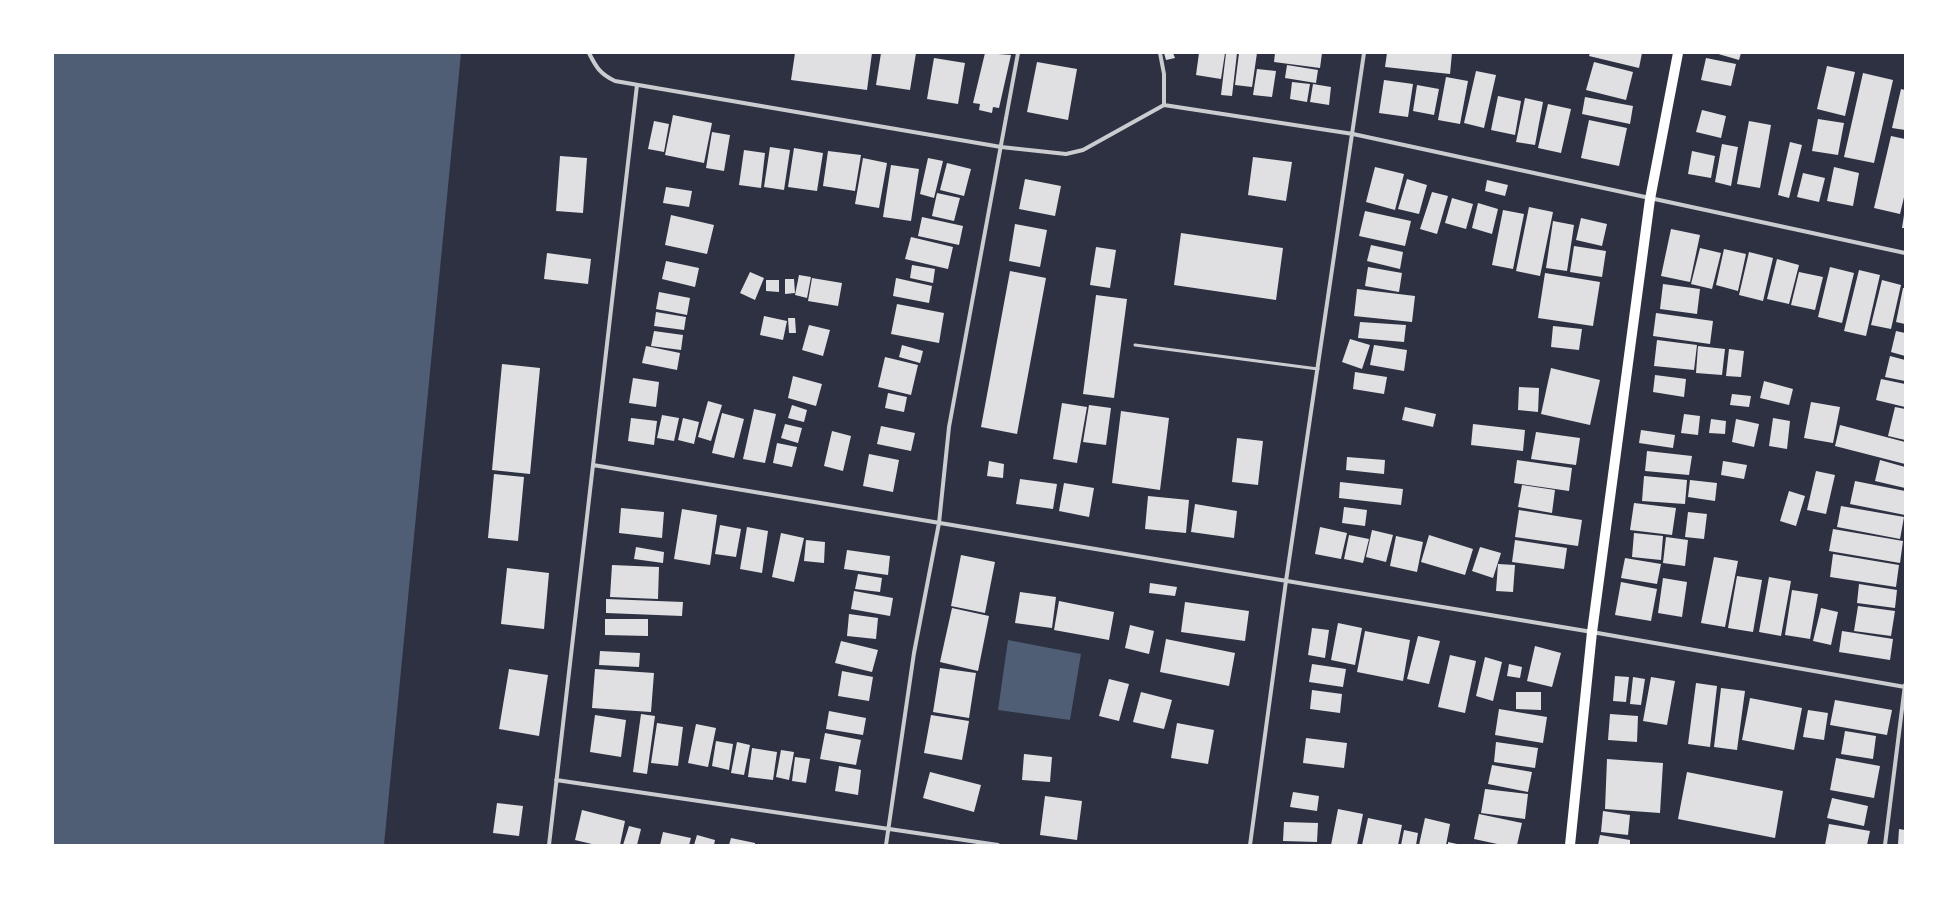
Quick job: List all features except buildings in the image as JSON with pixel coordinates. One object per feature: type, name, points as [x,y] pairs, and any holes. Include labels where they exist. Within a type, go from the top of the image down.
[{"type":"main road","points":[[1570,845],[1592,632],[1650,199],[1678,53]]},
{"type":"street","points":[[589,53],[598,70],[604,76],[615,81],[1001,147],[1066,154],[1083,150],[1164,105],[1353,134],[1905,253]]},
{"type":"street","points":[[886,845],[914,653],[939,523],[949,427],[1018,53]]},
{"type":"street","points":[[1160,53],[1164,74],[1164,105]]},
{"type":"street","points":[[1250,845],[1286,581],[1364,53]]},
{"type":"street","points":[[549,845],[637,84]]},
{"type":"street","points":[[593,465],[1592,632],[1905,686],[1885,845]]},
{"type":"street","points":[[556,780],[998,845]]},
{"type":"lane","points":[[1135,345],[1318,369]]},
{"type":"water","points":[[53,53],[461,53],[384,845],[53,845]]},
{"type":"water","points":[[1008,640],[1081,654],[1070,720],[998,710]]}]
